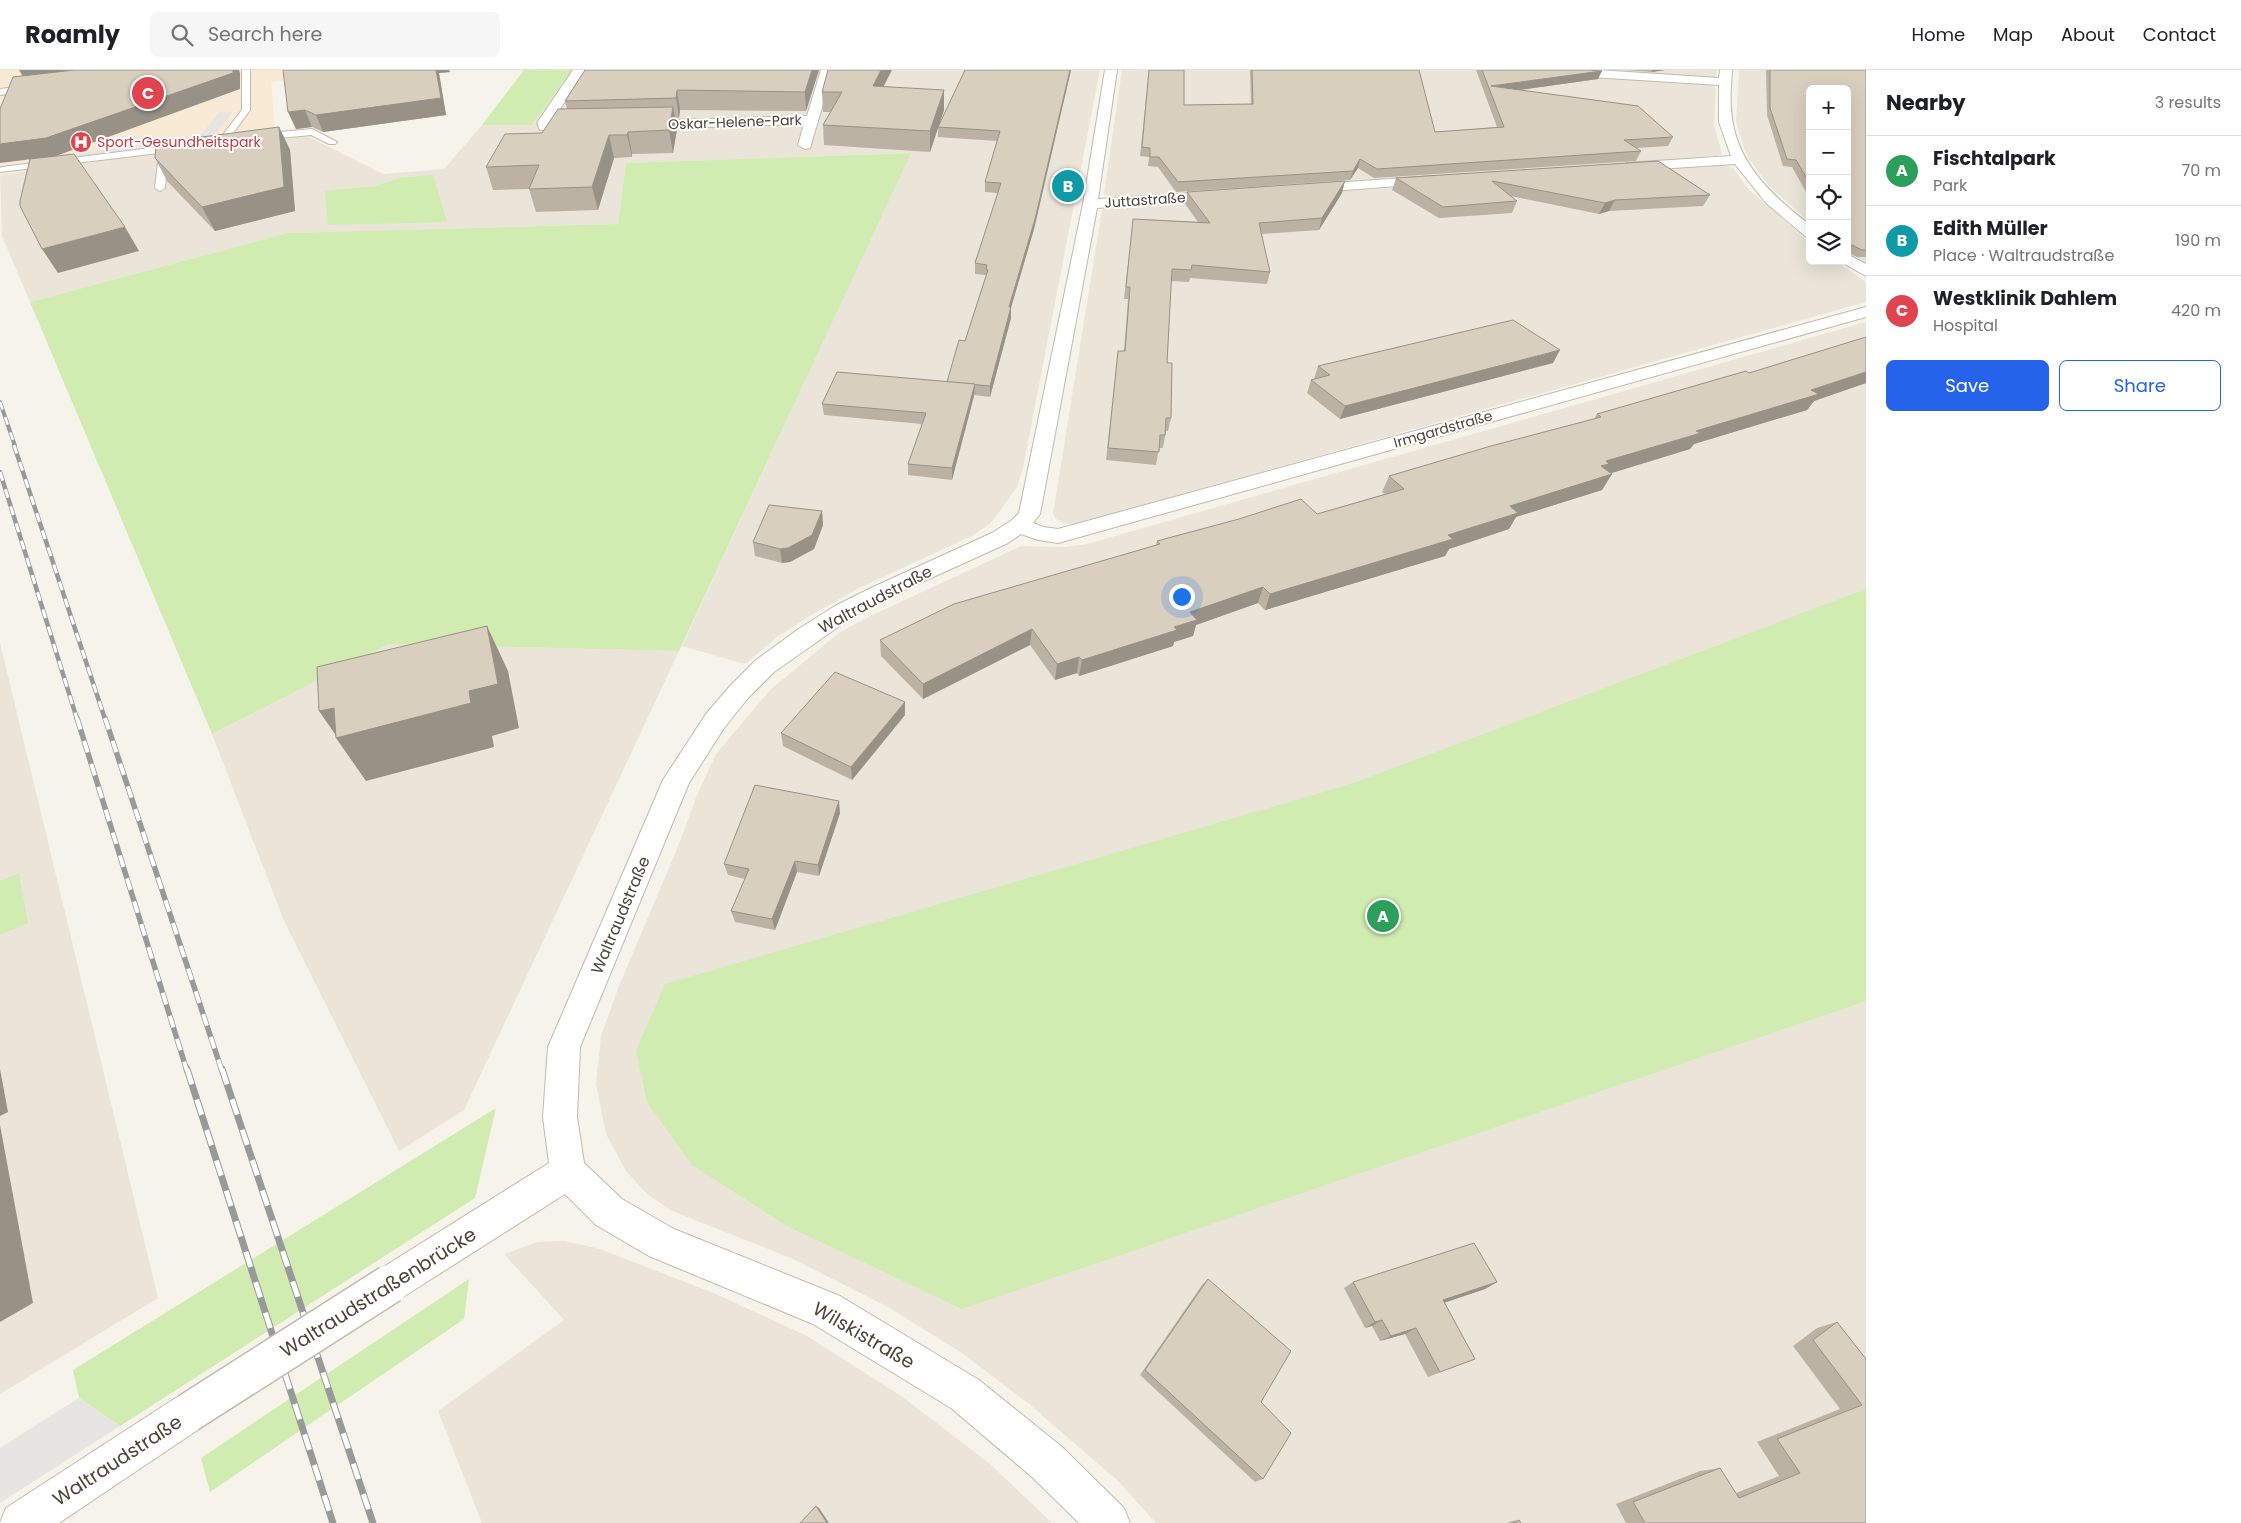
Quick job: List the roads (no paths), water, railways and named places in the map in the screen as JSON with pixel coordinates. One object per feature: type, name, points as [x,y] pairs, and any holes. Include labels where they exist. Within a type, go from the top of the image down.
[{"type":"street","points":[[579,70],[544,123],[552,128],[601,126]]},
{"type":"street","name":"Oskar-Helene-Park","points":[[805,145],[827,70]]},
{"type":"street","name":"Waltraudstraße","points":[[568,1172],[560,1117],[564,1047],[677,780],[715,721],[739,692],[765,666],[829,620],[879,593],[1000,538],[1020,525],[1030,514],[1090,204],[1111,70]]},
{"type":"street","points":[[1544,70],[1726,76],[1726,127],[1739,160],[1752,181],[1780,209],[1806,230]]},
{"type":"street","name":"Oskar-Helene-Park","points":[[630,125],[813,120]]},
{"type":"street","points":[[1613,168],[1739,160]]},
{"type":"street","points":[[1296,190],[1444,180]]},
{"type":"street","name":"Juttastraße","points":[[1090,204],[1237,194]]},
{"type":"street","points":[[1851,262],[1866,271]]},
{"type":"street","name":"Irmgardstraße","points":[[1020,525],[1038,533],[1058,536],[1866,312]]},
{"type":"street","name":"Waltraudstraßenbrücke","points":[[188,1413],[568,1172]]},
{"type":"street","name":"Wilskistraße","points":[[568,1172],[610,1212],[662,1243],[826,1310],[965,1394],[1047,1462],[1109,1523]]},
{"type":"street","name":"Waltraudstraße","points":[[21,1523],[188,1413]]},
{"type":"lane","points":[[223,141],[246,110],[246,70]]},
{"type":"lane","points":[[0,92],[46,86]]},
{"type":"lane","points":[[252,138],[312,132],[332,142]]},
{"type":"lane","points":[[2,170],[194,145]]},
{"type":"lane","points":[[160,188],[164,149]]},
{"type":"railway","points":[[0,402],[15,446]]},
{"type":"railway","points":[[14,445],[105,719]]},
{"type":"railway","points":[[0,472],[77,719]]},
{"type":"railway","points":[[77,718],[187,1071]]},
{"type":"railway","points":[[105,718],[222,1071]]},
{"type":"railway","points":[[187,1069],[333,1523]]},
{"type":"railway","points":[[222,1069],[373,1523]]},
{"type":"place","name":"Westklinik Dahlem","points":[[148,93]]},
{"type":"place","name":"Sport-Gesundheitspark","points":[[81,142]]},
{"type":"place","name":"Edith Müller","points":[[1068,186]]},
{"type":"place","name":"Fischtalpark","points":[[1383,916]]}]
